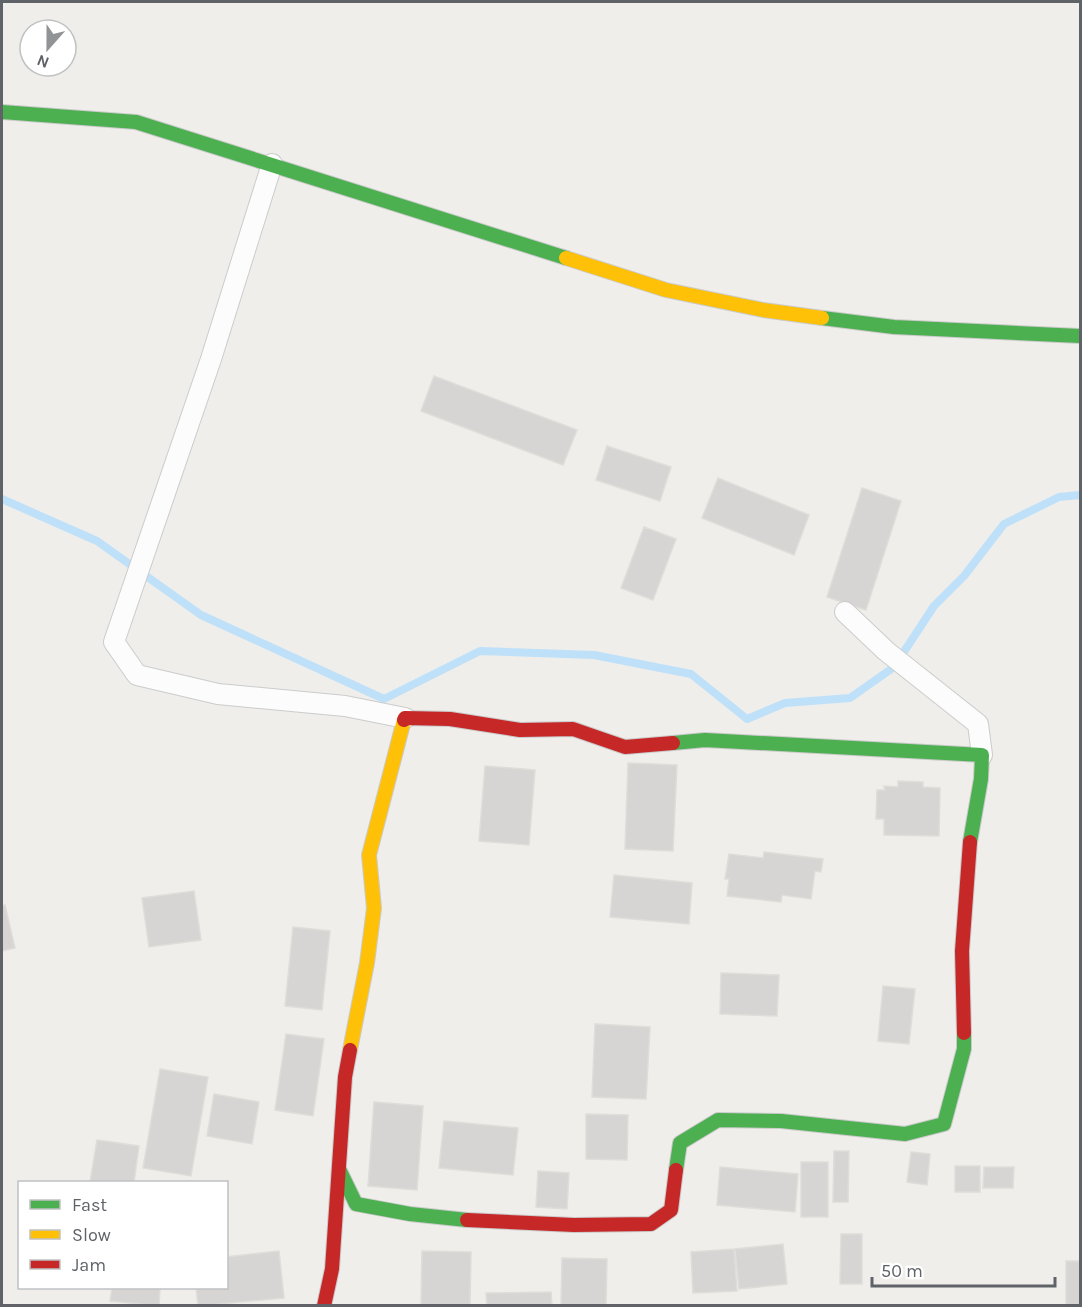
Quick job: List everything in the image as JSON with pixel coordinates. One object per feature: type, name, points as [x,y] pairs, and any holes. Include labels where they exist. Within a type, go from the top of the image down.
[{"type":"street","points":[[2,112],[136,122],[666,290],[741,306],[894,327],[1080,336]]},
{"type":"street","points":[[272,164],[210,359],[114,642],[137,675],[218,694],[345,706],[405,718],[450,719],[520,730],[573,729],[625,747],[705,740],[982,755]]},
{"type":"street","points":[[339,1169],[356,1203],[410,1214],[487,1222],[574,1225],[651,1224],[671,1210],[680,1143],[718,1120],[782,1121],[904,1134],[944,1124],[964,1049],[962,951],[964,902],[970,838],[981,779],[982,755],[978,724],[886,651],[845,612]]},
{"type":"street","points":[[324,1305],[332,1269],[345,1077],[367,963],[374,908],[369,855],[405,718]]},
{"type":"building","points":[[434,376],[577,430],[563,465],[421,411]]},
{"type":"building","points":[[607,446],[671,467],[660,501],[596,480]]},
{"type":"building","points":[[718,478],[809,515],[794,555],[702,518]]},
{"type":"building","points":[[862,488],[901,501],[866,610],[827,597]]},
{"type":"building","points":[[644,527],[676,539],[653,600],[621,588]]},
{"type":"building","points":[[628,763],[677,765],[673,851],[625,849]]},
{"type":"building","points":[[485,766],[535,770],[529,845],[479,841]]},
{"type":"building","points":[[898,781],[923,782],[923,787],[940,788],[939,836],[884,835],[884,819],[876,819],[877,790],[885,790],[884,786],[898,787]]},
{"type":"building","points":[[764,852],[823,859],[821,872],[815,871],[811,899],[782,895],[781,902],[727,896],[729,879],[725,879],[729,854],[763,858]]},
{"type":"building","points":[[614,875],[692,883],[689,924],[610,917]]},
{"type":"building","points":[[194,891],[201,940],[149,947],[142,898]]},
{"type":"building","points":[[5,905],[15,948],[2,951],[2,906]]},
{"type":"building","points":[[293,927],[330,931],[322,1010],[285,1006]]},
{"type":"building","points":[[721,973],[779,975],[777,1016],[720,1014]]},
{"type":"building","points":[[883,986],[915,989],[909,1044],[878,1041]]},
{"type":"building","points":[[595,1024],[650,1027],[646,1099],[592,1097]]},
{"type":"building","points":[[286,1034],[324,1039],[313,1116],[275,1110]]},
{"type":"building","points":[[160,1069],[208,1077],[191,1176],[143,1168]]},
{"type":"building","points":[[214,1094],[259,1102],[252,1144],[207,1136]]},
{"type":"building","points":[[374,1102],[423,1106],[417,1190],[368,1186]]},
{"type":"building","points":[[586,1114],[628,1115],[627,1160],[586,1159]]},
{"type":"building","points":[[444,1121],[518,1128],[513,1175],[439,1168]]},
{"type":"building","points":[[97,1140],[139,1146],[134,1181],[90,1181]]},
{"type":"building","points":[[834,1151],[849,1151],[848,1202],[833,1202]]},
{"type":"building","points":[[911,1152],[930,1154],[927,1185],[907,1182]]},
{"type":"building","points":[[801,1162],[828,1162],[828,1217],[801,1217]]},
{"type":"building","points":[[955,1166],[980,1166],[980,1192],[955,1192]]},
{"type":"building","points":[[720,1167],[798,1174],[795,1212],[717,1205]]},
{"type":"building","points":[[984,1167],[1014,1167],[1013,1188],[983,1188]]},
{"type":"building","points":[[538,1171],[569,1173],[567,1209],[536,1207]]},
{"type":"building","points":[[841,1234],[862,1234],[862,1284],[840,1284]]},
{"type":"building","points":[[783,1244],[787,1284],[739,1289],[735,1249]]},
{"type":"building","points":[[734,1249],[737,1291],[693,1293],[691,1252]]},
{"type":"building","points":[[279,1251],[284,1298],[198,1306],[196,1289],[228,1289],[228,1257]]},
{"type":"building","points":[[422,1251],[471,1252],[470,1306],[421,1306]]},
{"type":"building","points":[[562,1258],[607,1259],[606,1306],[561,1306]]},
{"type":"building","points":[[1066,1261],[1080,1261],[1080,1306],[1066,1306]]},
{"type":"building","points":[[112,1289],[160,1289],[159,1306],[110,1301]]},
{"type":"building","points":[[551,1292],[552,1306],[487,1306],[486,1293]]},
{"type":"waterway","points":[[2,499],[97,541],[201,615],[384,699],[480,651],[594,655],[691,674],[747,719],[785,703],[850,698],[894,667],[934,606],[964,576],[1004,524],[1059,497],[1080,495]]},
{"type":"traffic: fast","points":[[2,112],[136,122],[566,258]]},
{"type":"traffic: fast","points":[[822,318],[894,327],[1080,336]]},
{"type":"traffic: fast","points":[[673,743],[705,740],[982,755],[981,779],[970,842]]},
{"type":"traffic: fast","points":[[676,1170],[680,1143],[718,1120],[781,1121],[905,1134],[944,1124],[964,1049],[964,1033]]},
{"type":"traffic: fast","points":[[339,1169],[356,1204],[410,1214],[467,1220]]},
{"type":"traffic: slow","points":[[566,258],[666,290],[763,310],[822,318]]},
{"type":"traffic: slow","points":[[350,1050],[367,963],[374,908],[369,855],[404,720]]},
{"type":"traffic: jam","points":[[404,720],[405,718],[450,719],[520,730],[573,729],[625,747],[673,743]]},
{"type":"traffic: jam","points":[[964,1033],[962,951],[970,842]]},
{"type":"traffic: jam","points":[[324,1306],[332,1269],[345,1077],[350,1050]]},
{"type":"traffic: jam","points":[[467,1220],[574,1225],[651,1224],[671,1210],[676,1170]]}]
